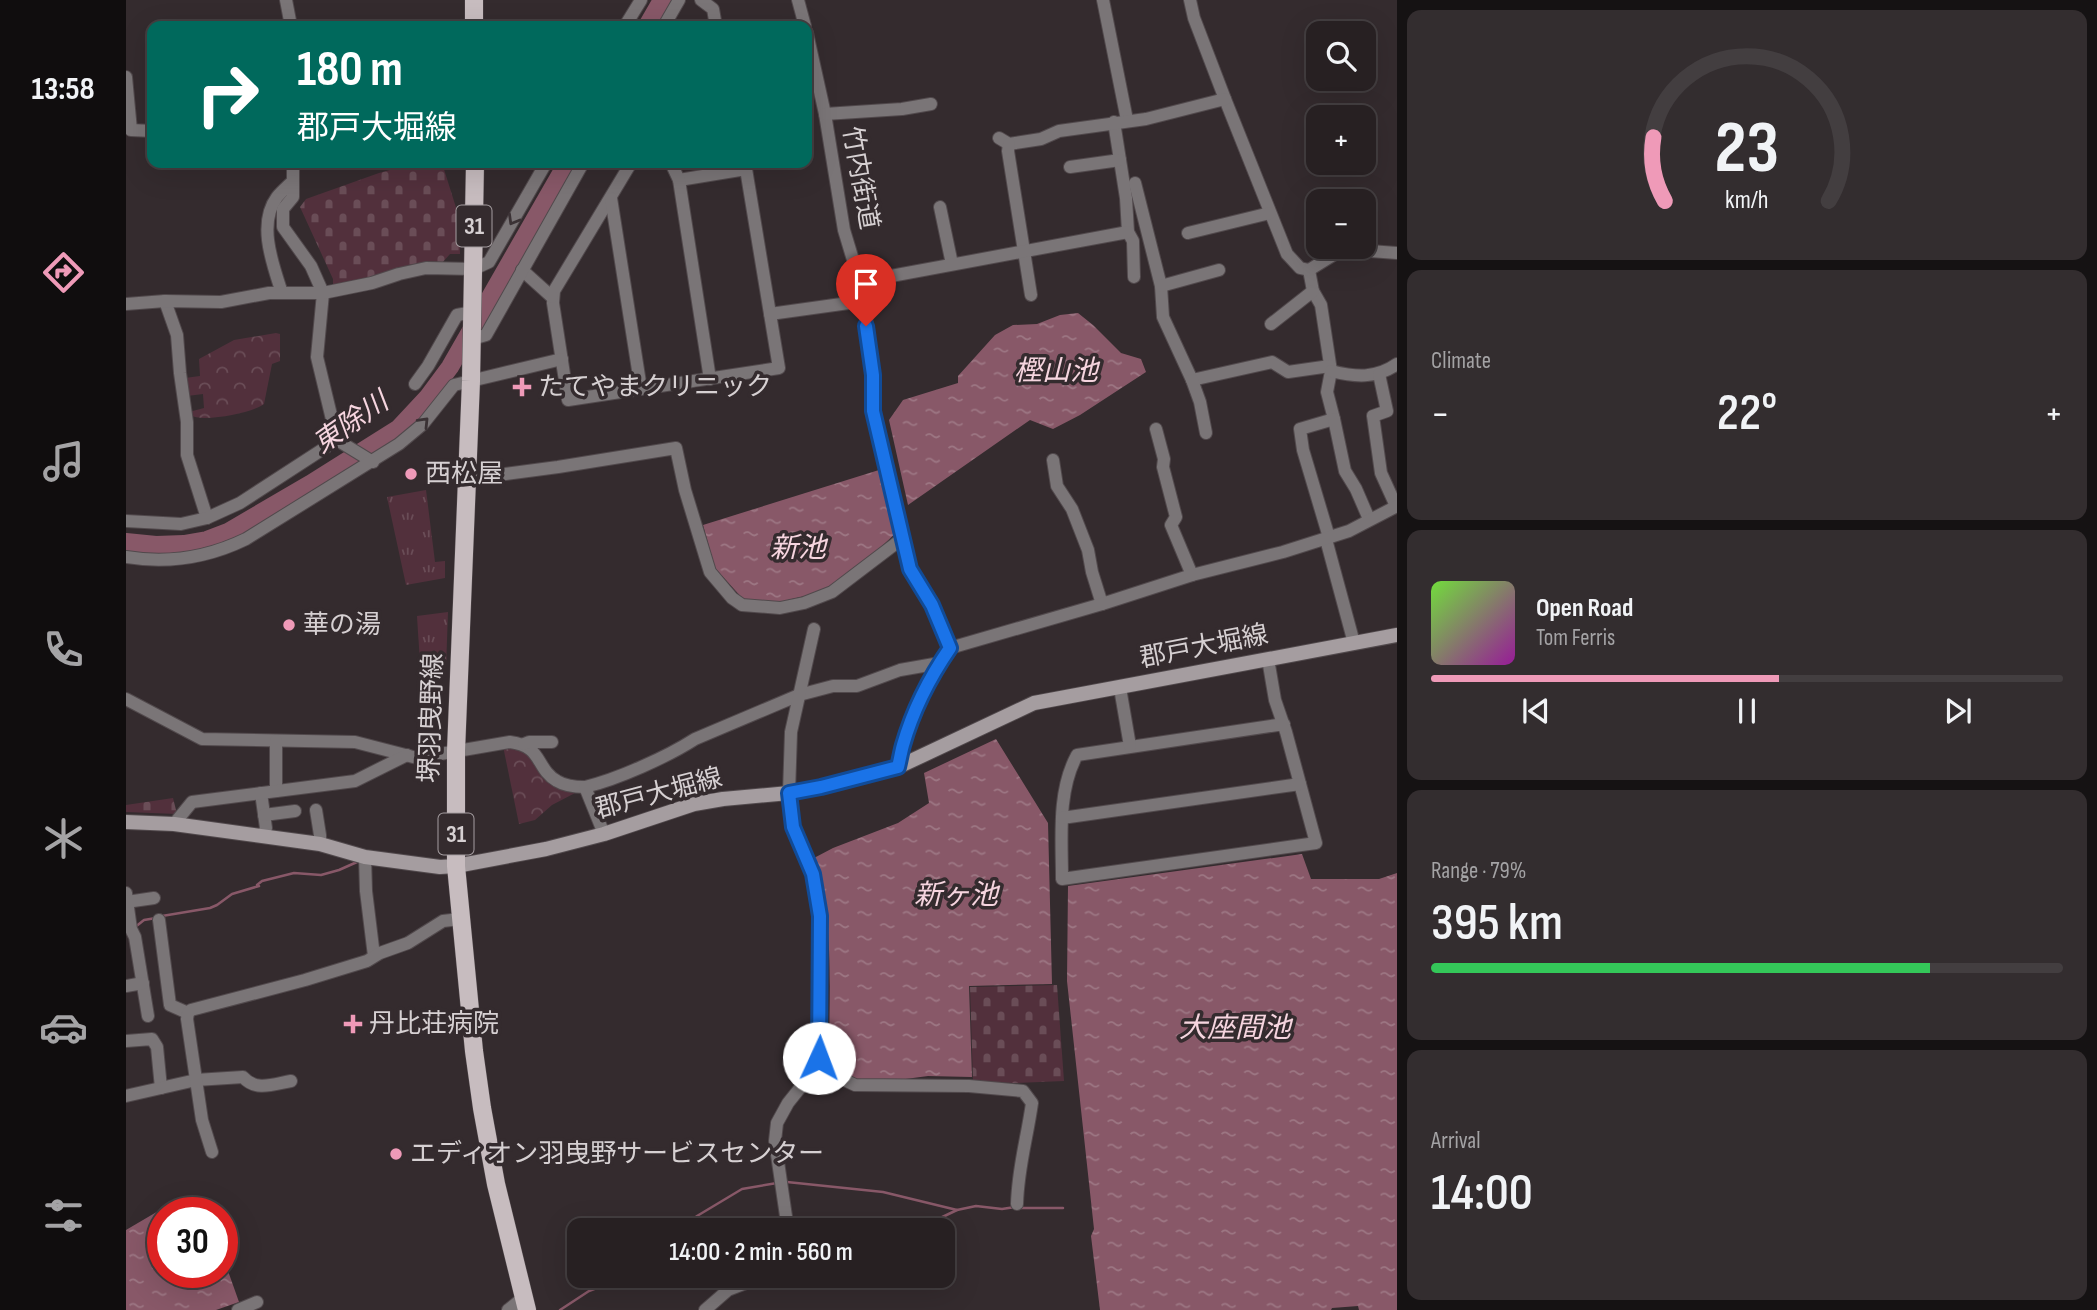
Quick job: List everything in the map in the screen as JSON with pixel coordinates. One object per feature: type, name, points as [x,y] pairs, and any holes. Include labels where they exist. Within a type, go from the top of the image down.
[{"type":"main road","points":[[474,0],[474,21]]},
{"type":"main road","name":"堺羽曳野線","points":[[474,168],[474,269],[468,312],[476,342],[471,381],[456,751],[456,866],[482,1108],[496,1184],[525,1304]]},
{"type":"main road","name":"郡戸大堀線","points":[[126,822],[174,824],[320,844],[365,856],[440,867],[456,866],[546,849],[604,834],[694,804],[789,793],[898,767],[1034,703],[1397,635]]},
{"type":"street","points":[[286,0],[290,21]]},
{"type":"street","points":[[628,21],[641,0]]},
{"type":"street","points":[[666,21],[679,0]]},
{"type":"street","points":[[701,0],[713,9],[715,21]]},
{"type":"street","points":[[798,0],[804,21]]},
{"type":"street","points":[[1103,0],[1121,121],[1120,160],[1128,232],[1133,241],[1134,277]]},
{"type":"street","points":[[1189,0],[1287,254],[1300,268],[1309,270],[1343,249],[1397,253]]},
{"type":"street","name":"竹内街道","points":[[812,56],[825,114],[844,230],[863,297],[873,375],[873,411],[910,569],[932,605],[950,648]]},
{"type":"street","points":[[126,77],[131,130],[147,131]]},
{"type":"street","points":[[1031,295],[1008,151],[1004,141],[1041,139],[1059,131],[1146,119],[1225,99]]},
{"type":"street","points":[[825,114],[902,109],[931,104]]},
{"type":"street","points":[[1070,167],[1120,160]]},
{"type":"street","points":[[293,168],[293,197],[283,209],[283,227],[311,266],[323,293],[317,358],[337,440],[373,462]]},
{"type":"street","points":[[126,304],[221,302],[269,293],[323,293],[426,268],[474,269],[489,262],[543,168]]},
{"type":"street","points":[[476,342],[486,335],[580,168]]},
{"type":"street","points":[[628,168],[552,297],[568,400],[779,368],[746,169],[679,180]]},
{"type":"street","points":[[673,168],[679,180],[710,379]]},
{"type":"street","points":[[282,293],[267,239],[276,199],[293,181]]},
{"type":"street","points":[[1135,183],[1161,286],[1163,317],[1192,380],[1200,402],[1206,433]]},
{"type":"street","points":[[611,198],[641,389]]},
{"type":"street","points":[[940,207],[952,264]]},
{"type":"street","points":[[1188,233],[1270,214]]},
{"type":"street","points":[[771,314],[863,297],[891,276],[1128,232]]},
{"type":"street","points":[[522,270],[552,297]]},
{"type":"street","points":[[1161,286],[1219,270]]},
{"type":"street","points":[[1309,270],[1313,291],[1321,304],[1330,369],[1327,392],[1345,471],[1369,519]]},
{"type":"street","points":[[1271,324],[1313,291]]},
{"type":"street","points":[[165,302],[177,335],[187,422],[187,455],[207,518]]},
{"type":"street","points":[[415,384],[457,315],[468,312]]},
{"type":"street","points":[[126,557],[195,557],[223,550],[246,539],[399,444],[423,424],[454,385],[562,359]]},
{"type":"street","points":[[1192,380],[1272,362],[1288,372],[1330,369],[1351,376],[1379,374],[1397,364]]},
{"type":"street","points":[[898,767],[902,747],[916,709],[950,648],[1349,531],[1396,506],[1381,472],[1373,416],[1387,411],[1379,374]]},
{"type":"street","points":[[1334,419],[1300,429],[1303,450],[1328,534],[1354,643]]},
{"type":"street","points":[[1156,429],[1176,517],[1171,525],[1192,575]]},
{"type":"street","points":[[126,521],[181,524],[207,518],[240,503],[337,440]]},
{"type":"street","points":[[467,479],[676,448],[685,490],[710,572],[732,598],[751,607],[792,606],[832,592],[903,538]]},
{"type":"street","points":[[1053,460],[1057,486],[1072,509],[1088,550],[1102,604]]},
{"type":"street","points":[[786,1218],[775,1130],[788,1103],[819,1058],[820,916],[813,874],[793,827],[789,793],[791,732],[814,629]]},
{"type":"street","points":[[1268,659],[1275,700],[1284,724],[1317,843],[1062,879],[1064,795],[1071,766],[1077,755],[1284,724]]},
{"type":"street","points":[[524,744],[536,754],[556,781],[575,787],[586,787],[680,750],[695,739],[800,695],[833,686],[857,686],[900,670],[940,663]]},
{"type":"street","points":[[1120,688],[1130,746]]},
{"type":"street","points":[[126,699],[202,739],[355,742],[417,758],[510,742],[552,742]]},
{"type":"street","points":[[276,741],[276,791]]},
{"type":"street","points":[[174,824],[192,802],[355,781],[407,755]]},
{"type":"street","points":[[1062,818],[1300,784]]},
{"type":"street","points":[[586,787],[604,834]]},
{"type":"street","points":[[261,793],[266,828],[263,836]]},
{"type":"street","points":[[316,810],[320,844]]},
{"type":"street","points":[[264,815],[295,811]]},
{"type":"street","points":[[365,856],[366,891],[374,956]]},
{"type":"street","points":[[148,1016],[127,899],[154,898]]},
{"type":"street","points":[[212,1152],[202,1121],[187,1019],[191,1010],[367,961],[408,943],[443,921],[460,919]]},
{"type":"street","points":[[159,920],[170,1005],[188,1013]]},
{"type":"street","points":[[126,986],[143,983]]},
{"type":"street","points":[[126,1041],[155,1034],[161,1088]]},
{"type":"street","points":[[819,1058],[840,1078],[855,1085],[969,1086],[1023,1091],[1032,1103],[1019,1167],[1017,1204]]},
{"type":"street","points":[[126,1097],[196,1080],[243,1077],[249,1084],[261,1087],[291,1082]]},
{"type":"street","points":[[705,1310],[734,1288]]},
{"type":"street","points":[[238,1310],[257,1303]]},
{"type":"street","points":[[508,1310],[525,1304]]},
{"type":"green space","points":[[397,168],[444,168],[459,217],[460,254],[450,254],[442,263],[333,289],[333,279],[300,207],[306,199]]},
{"type":"green space","points":[[280,334],[280,361],[272,364],[264,404],[227,416],[205,418],[190,415],[189,412],[204,408],[203,394],[187,396],[185,378],[200,376],[199,359],[234,340]]},
{"type":"green space","points":[[426,490],[435,562],[445,561],[445,578],[406,585],[387,497]]},
{"type":"green space","points":[[448,612],[446,668],[422,667],[417,616]]},
{"type":"green space","points":[[515,745],[577,792],[552,805],[535,820],[519,824],[503,746]]},
{"type":"green space","points":[[173,798],[177,814],[126,812],[126,805]]},
{"type":"green space","points":[[1057,985],[1064,1081],[973,1081],[970,987]]},
{"type":"water","name":"樫山池","points":[[1078,313],[1121,353],[1141,359],[1146,372],[1080,415],[1053,429],[1030,420],[908,505],[889,420],[903,400],[958,383],[958,376],[995,335],[1013,325],[1037,324],[1060,315]]},
{"type":"water","name":"新池","points":[[879,470],[897,532],[866,561],[826,591],[775,603],[743,599],[715,568],[703,525]]},
{"type":"water","name":"新ヶ池","points":[[996,739],[1048,823],[1052,984],[969,986],[972,1077],[928,1076],[898,1080],[856,1080],[841,1074],[829,1059],[828,930],[821,879],[814,858],[898,823],[929,803],[924,773]]},
{"type":"water","name":"大座間池","points":[[1302,854],[1311,879],[1379,879],[1397,873],[1397,1310],[1359,1310],[1358,1306],[1331,1310],[1100,1310],[1091,1236],[1094,1229],[1067,981],[1068,886]]},
{"type":"water","points":[[147,1218],[147,1288],[234,1288],[239,1302],[216,1310],[126,1310],[126,1230]]},
{"type":"waterway","name":"東除川","points":[[650,21],[662,0]]},
{"type":"waterway","name":"東除川","points":[[126,542],[184,544],[207,540],[228,532],[399,428],[427,398],[450,367],[564,168]]},
{"type":"waterway","points":[[162,916],[210,908],[232,894],[259,886],[257,885],[262,881],[294,873],[321,875],[339,870],[358,860]]},
{"type":"waterway","points":[[134,928],[144,920],[156,918]]},
{"type":"waterway","points":[[787,1182],[883,1192],[957,1210]]},
{"type":"waterway","points":[[695,1218],[742,1189],[777,1183]]},
{"type":"waterway","points":[[940,1218],[957,1210],[976,1206],[1002,1209],[1015,1207]]},
{"type":"waterway","points":[[1021,1208],[1063,1208]]},
{"type":"waterway","points":[[560,1310],[597,1288]]},
{"type":"place","name":"たてやまクリニック","points":[[522,387]]},
{"type":"place","name":"西松屋","points":[[411,474]]},
{"type":"place","name":"華の湯","points":[[289,625]]},
{"type":"place","name":"丹比荘病院","points":[[353,1024]]},
{"type":"place","name":"エディオン羽曳野サービスセンター","points":[[396,1154]]},
{"type":"route","points":[[819,1058],[820,916],[813,874],[793,827],[789,793],[898,767],[902,747],[916,709],[950,648],[932,605],[910,569],[873,411],[873,375],[866,326]]}]
